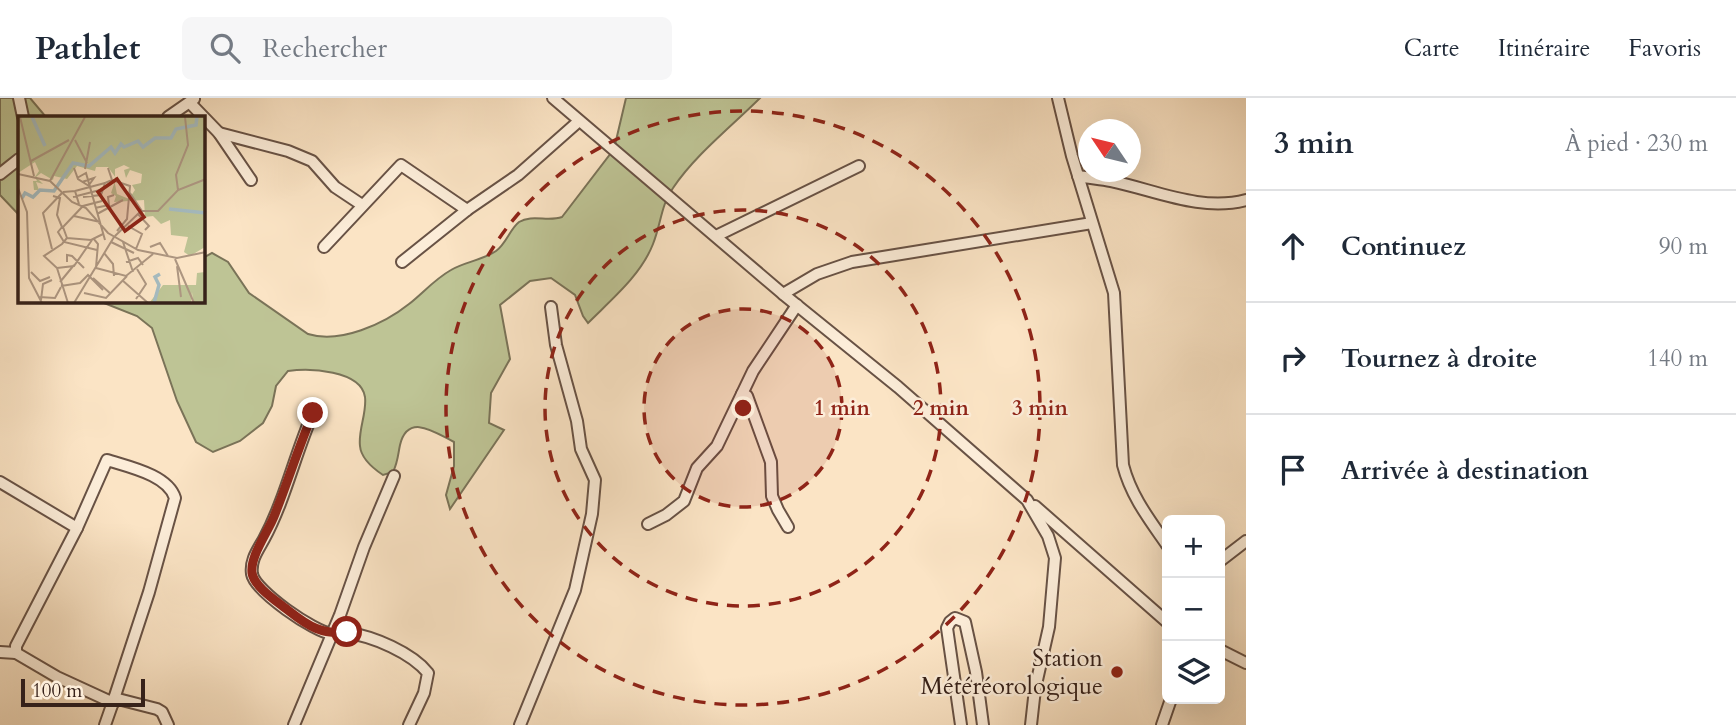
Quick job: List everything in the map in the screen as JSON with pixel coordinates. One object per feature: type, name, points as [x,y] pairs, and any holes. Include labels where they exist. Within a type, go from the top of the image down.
[{"type":"street","points":[[19,98],[23,116]]},
{"type":"street","points":[[553,98],[783,294],[898,387],[1162,618]]},
{"type":"street","points":[[1058,98],[1078,176]]},
{"type":"street","points":[[169,116],[192,100],[219,132],[251,180]]},
{"type":"street","points":[[402,262],[467,210],[518,175],[579,121]]},
{"type":"street","points":[[219,132],[288,151],[312,161],[335,187],[362,205]]},
{"type":"street","points":[[0,174],[18,160]]},
{"type":"street","points":[[324,247],[401,165],[405,165],[467,210]]},
{"type":"street","points":[[716,236],[859,166]]},
{"type":"street","points":[[1080,182],[1114,293],[1121,446],[1128,484],[1162,538]]},
{"type":"street","points":[[1116,182],[1194,202],[1218,205],[1246,200]]},
{"type":"street","points":[[783,294],[817,274],[852,262],[1092,223]]},
{"type":"street","points":[[649,524],[684,501],[697,468],[717,446],[753,371],[797,305]]},
{"type":"street","points":[[520,725],[575,590],[595,480],[581,449],[577,421],[556,345],[551,307]]},
{"type":"street","points":[[742,394],[747,396],[771,462],[772,496],[788,527]]},
{"type":"street","points":[[313,413],[275,514],[254,555],[254,581],[300,619],[331,634],[347,632],[414,658],[428,673],[424,693],[410,725]]},
{"type":"street","points":[[16,653],[16,646],[77,528],[107,460],[151,476],[173,491],[175,498],[149,592],[105,725]]},
{"type":"street","points":[[293,725],[340,615],[367,538],[394,476]]},
{"type":"street","points":[[0,482],[77,528]]},
{"type":"street","points":[[1027,500],[1048,536],[1055,558],[1049,626],[1035,689],[1031,725]]},
{"type":"street","points":[[1225,557],[1246,541]]},
{"type":"street","points":[[340,615],[347,632]]},
{"type":"street","points":[[961,725],[947,628],[955,618],[965,622],[976,672],[983,725]]},
{"type":"street","points":[[0,652],[16,653],[57,677],[107,700],[157,709],[165,716],[168,725]]},
{"type":"street","points":[[1225,652],[1246,663]]},
{"type":"street","points":[[1162,725],[1169,704]]},
{"type":"green space","points":[[0,98],[30,98],[45,116],[18,116],[18,214],[0,195]]},
{"type":"green space","points":[[626,98],[760,98],[703,152],[682,176],[666,201],[653,244],[641,266],[588,323],[575,295],[551,278],[530,281],[500,305],[510,359],[491,393],[489,423],[504,430],[450,509],[446,495],[454,466],[454,442],[431,430],[416,427],[409,429],[400,445],[393,472],[383,475],[368,463],[361,450],[360,434],[365,397],[361,388],[354,381],[333,373],[288,371],[276,386],[272,406],[263,423],[240,441],[213,452],[196,442],[177,401],[152,328],[137,316],[104,303],[205,303],[205,257],[212,253],[228,262],[249,293],[308,334],[334,336],[361,330],[399,311],[451,270],[496,251],[519,222],[562,217],[614,149]]},
{"type":"place","name":"Station Météréorologique","points":[[1117,672]]},
{"type":"route","points":[[313,413],[275,514],[254,555],[252,574],[254,581],[285,608],[316,629],[331,634],[347,632]]}]
